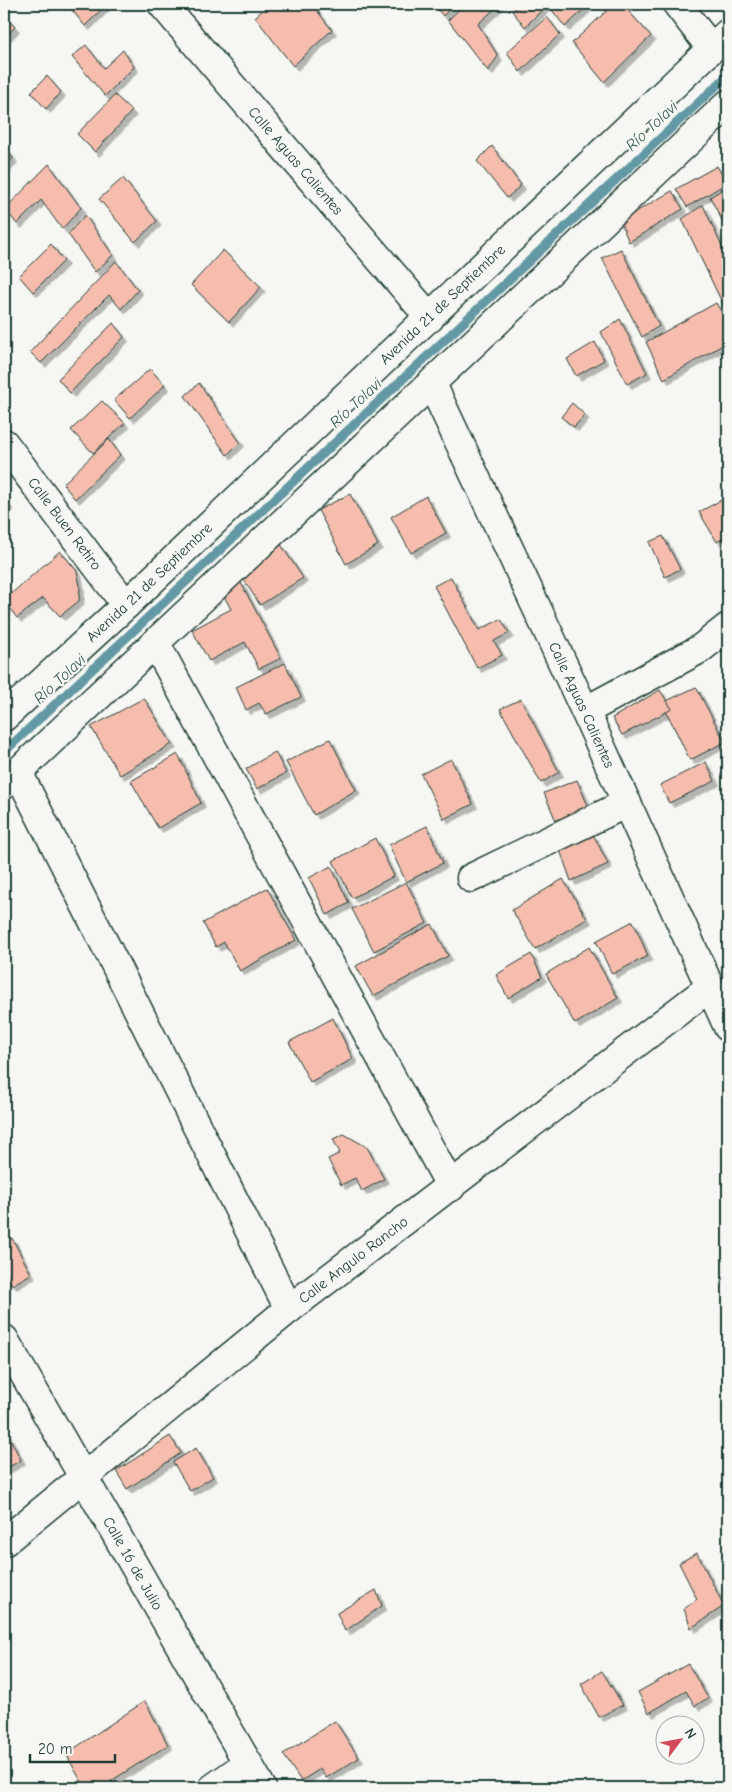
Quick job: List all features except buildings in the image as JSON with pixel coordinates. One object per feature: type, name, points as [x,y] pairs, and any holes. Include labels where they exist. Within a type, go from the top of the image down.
[{"type":"street","name":"Calle Aguas Calientes","points":[[162,4],[430,318]]},
{"type":"street","points":[[677,4],[720,41]]},
{"type":"street","name":"Avenida 21 de Septiembre","points":[[4,717],[126,605],[430,318],[720,41]]},
{"type":"street","points":[[289,1309],[11,778],[156,644],[728,104]]},
{"type":"street","name":"Calle Aguas Calientes","points":[[432,384],[585,711],[728,1027]]},
{"type":"street","name":"Calle Buen Retiro","points":[[4,443],[126,605]]},
{"type":"street","points":[[585,711],[700,649],[728,627]]},
{"type":"street","points":[[156,644],[451,1187]]},
{"type":"street","points":[[471,878],[627,804]]},
{"type":"street","name":"Calle Angulo Rancho","points":[[4,1542],[289,1309],[451,1187],[710,987]]},
{"type":"street","name":"Calle 16 de Julio","points":[[4,1339],[82,1478],[262,1788]]},
{"type":"street","points":[[213,1788],[248,1763]]},
{"type":"waterway","name":"Río Tolavi","points":[[4,752],[728,75]]}]
